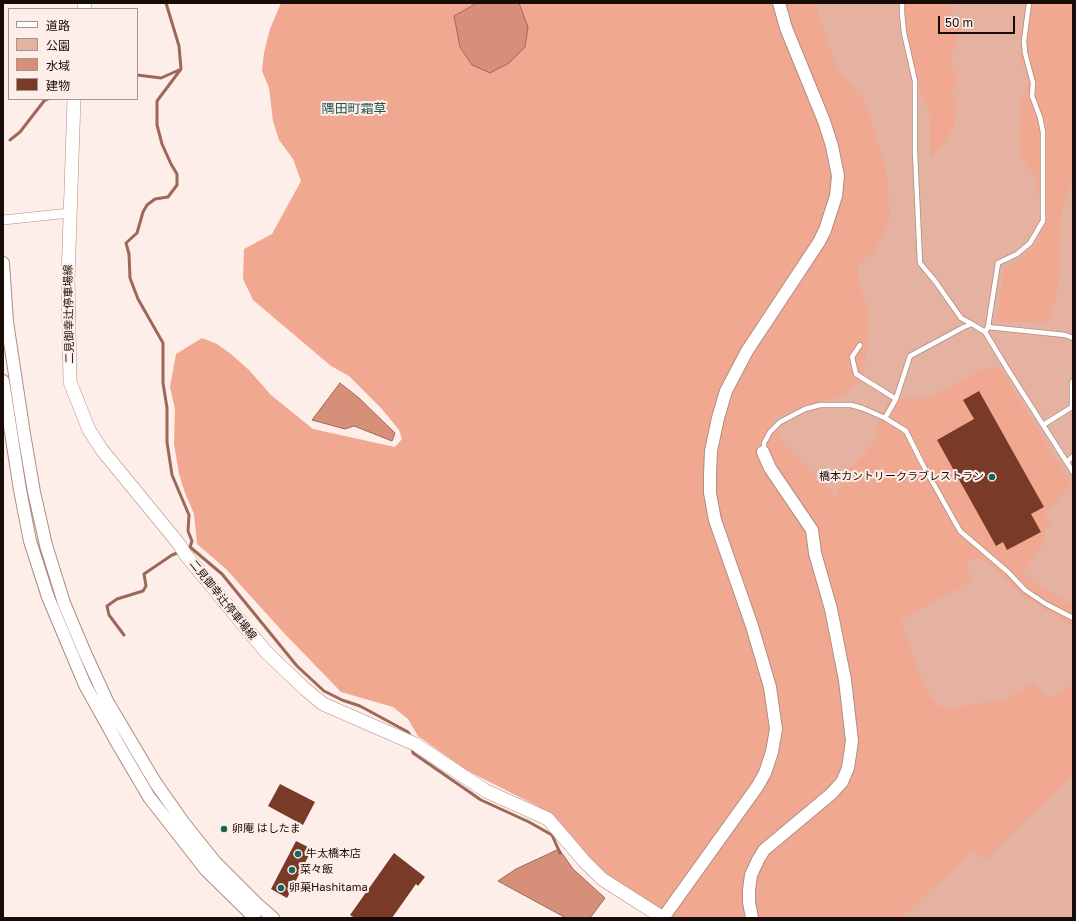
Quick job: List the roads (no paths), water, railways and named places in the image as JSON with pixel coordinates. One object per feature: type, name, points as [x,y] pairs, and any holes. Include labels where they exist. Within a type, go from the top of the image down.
[{"type":"main road","name":"二見御幸辻停車場線","points":[[74,100],[68,279],[70,382],[89,430],[102,450],[266,652],[304,689],[323,704],[415,744],[486,791],[548,819],[584,861],[602,879],[663,918]]},
{"type":"street","points":[[663,918],[757,787],[765,773],[772,752],[776,729],[770,687],[752,626],[715,520],[710,493],[710,475],[711,451],[726,391],[747,351],[822,236],[836,196],[838,176],[828,134],[786,28],[779,3]]},
{"type":"street","points":[[3,220],[70,213]]},
{"type":"street","points":[[3,263],[5,323],[34,492],[46,545],[64,603],[84,654],[107,701],[154,782],[215,862],[273,918]]},
{"type":"street","points":[[3,381],[20,490],[30,541],[48,597],[85,685],[149,797],[206,870],[255,918]]},
{"type":"street","points":[[752,918],[749,902],[749,890],[751,875],[758,860],[764,850],[831,794],[842,782],[848,768],[852,741],[845,680],[831,609],[815,553],[812,530],[770,468],[763,452]]},
{"type":"lane","points":[[902,3],[904,33],[915,81],[915,152],[920,263],[935,281],[961,318],[985,332],[1073,472]]},
{"type":"lane","points":[[985,332],[988,327],[998,264],[1017,254],[1030,243],[1043,221],[1043,132],[1040,117],[1032,96],[1034,84],[1025,53],[1024,41],[1029,3]]},
{"type":"lane","points":[[885,418],[896,399],[910,356],[972,324]]},
{"type":"lane","points":[[988,327],[1065,335],[1073,338]]},
{"type":"lane","points":[[860,345],[852,358],[856,374],[896,399]]},
{"type":"lane","points":[[1043,425],[1073,407],[1073,381]]},
{"type":"lane","points":[[763,452],[764,443],[770,432],[780,422],[805,409],[820,405],[851,404],[885,418],[906,431],[960,531],[1008,572],[1025,590],[1046,604],[1073,618]]},
{"type":"lane","points":[[1067,462],[1073,456]]},
{"type":"water","points":[[477,3],[519,3],[528,27],[525,47],[509,63],[490,73],[472,65],[460,47],[454,16]]},
{"type":"water","points":[[340,383],[359,398],[395,433],[392,441],[354,426],[345,429],[312,420]]},
{"type":"water","points":[[559,849],[573,869],[605,898],[590,918],[566,918],[498,881],[516,869]]},
{"type":"waterway","points":[[166,3],[179,46],[181,69],[157,101],[157,125],[162,144],[177,174],[177,185],[168,197],[155,199],[147,205],[143,212],[137,233],[126,243],[129,254],[130,278],[138,299],[163,343],[163,383],[167,408],[167,442],[172,475],[189,515],[188,531],[192,541],[190,547],[222,574],[297,666],[324,691],[342,700],[360,706],[408,732],[411,737]]},
{"type":"waterway","points":[[138,75],[161,78],[179,70]]},
{"type":"waterway","points":[[10,140],[20,132],[46,100]]},
{"type":"waterway","points":[[124,635],[109,615],[107,606],[117,599],[143,591],[146,586],[144,574],[172,555],[180,552]]},
{"type":"waterway","points":[[412,746],[413,753],[481,800],[529,822],[552,835],[560,853]]},
{"type":"place","name":"橋本カントリークラブレストラン","points":[[992,477]]},
{"type":"place","name":"卵庵 はしたま","points":[[224,829]]},
{"type":"place","name":"牛太橋本店","points":[[298,854]]},
{"type":"place","name":"菜々飯","points":[[292,870]]},
{"type":"place","name":"卵菓Hashitama","points":[[281,888]]},
{"type":"district","name":"隅田町霜草","points":[[354,109]]}]
